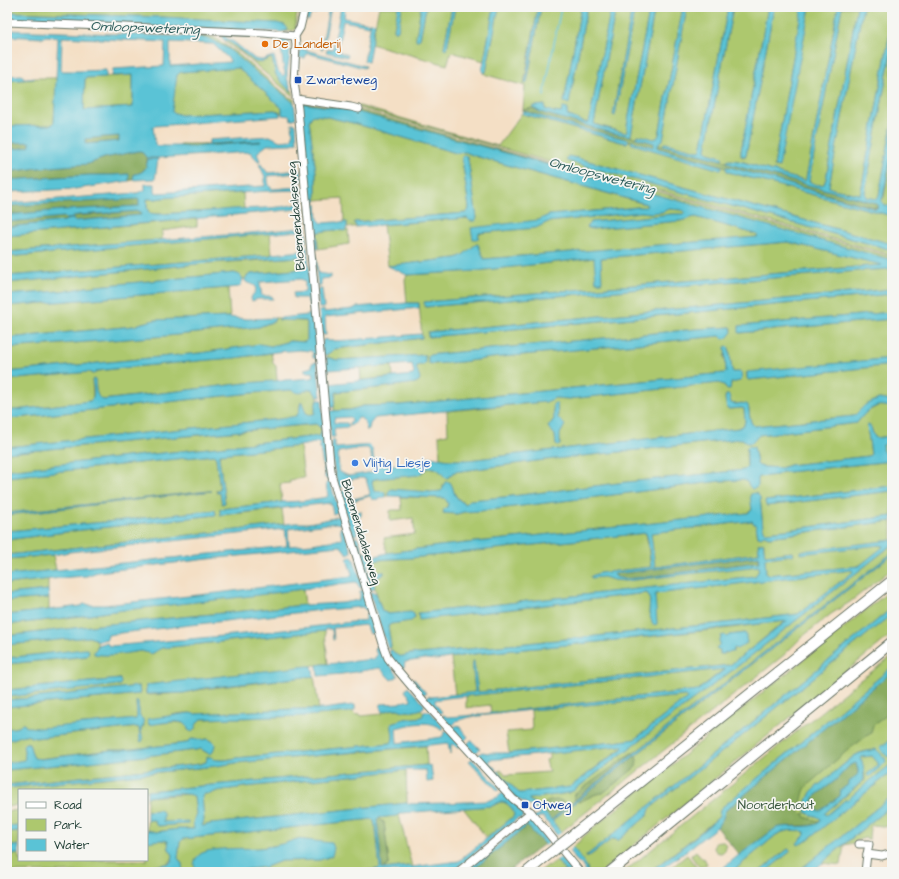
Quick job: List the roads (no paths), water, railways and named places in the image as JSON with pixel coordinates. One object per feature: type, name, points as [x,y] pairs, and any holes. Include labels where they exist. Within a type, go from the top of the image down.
[{"type":"highway","points":[[527,872],[892,581]]},
{"type":"highway","points":[[610,872],[892,642]]},
{"type":"street","points":[[7,22],[111,29],[264,33],[295,36],[300,28],[305,7]]},
{"type":"street","name":"Bloemendaalseweg","points":[[295,36],[296,46],[294,82],[332,477],[384,647],[388,658],[428,706],[513,799],[534,816],[580,872]]},
{"type":"street","points":[[297,104],[351,106],[359,109]]},
{"type":"street","points":[[458,872],[534,816]]},
{"type":"street","points":[[859,844],[869,844],[866,854],[865,872]]},
{"type":"street","points":[[866,854],[882,856],[892,853]]},
{"type":"water","points":[[308,7],[313,7],[312,9],[316,10],[315,14],[312,11],[309,20],[306,20]]},
{"type":"water","points":[[329,7],[331,7],[323,49],[321,49]]},
{"type":"water","points":[[341,7],[345,7],[344,18],[370,23],[369,26],[343,21],[337,51],[348,55],[347,57],[326,52],[327,50],[333,49]]},
{"type":"water","points":[[398,7],[402,7],[398,30],[395,31],[394,29]]},
{"type":"water","points":[[421,7],[426,7],[420,39],[416,40],[416,37]]},
{"type":"water","points":[[452,7],[455,7],[446,49],[444,47]]},
{"type":"water","points":[[494,7],[499,7],[485,73],[482,71]]},
{"type":"water","points":[[538,7],[541,7],[527,83],[525,84]]},
{"type":"water","points":[[581,7],[587,7],[569,104],[564,102]]},
{"type":"water","points":[[611,7],[616,7],[594,124],[626,133],[650,7],[655,7],[630,136],[612,133],[540,112],[533,108],[534,106],[545,105],[545,109],[561,113],[563,107],[568,108],[567,115],[586,123],[589,122]]},
{"type":"water","points":[[632,7],[635,7],[614,116],[613,115]]},
{"type":"water","points":[[683,7],[687,7],[663,140],[658,144],[658,148],[722,166],[721,169],[631,143],[632,141],[653,147],[654,143],[636,138],[637,136],[639,135],[653,139],[657,138],[659,135]]},
{"type":"water","points":[[728,7],[733,7],[706,149],[708,153],[722,157],[722,160],[663,145],[666,143],[698,151],[701,150]]},
{"type":"water","points":[[768,7],[774,7],[746,156],[741,156],[741,151]]},
{"type":"water","points":[[802,7],[810,7],[779,167],[774,166]]},
{"type":"water","points":[[838,7],[842,7],[809,181],[822,185],[826,179],[857,7],[863,7],[829,187],[860,194],[892,21],[892,47],[865,192],[866,197],[877,199],[879,195],[892,124],[892,152],[881,201],[886,205],[892,206],[892,216],[728,172],[726,169],[726,167],[730,167],[876,209],[878,207],[877,204],[873,202],[743,168],[727,162],[728,160],[733,160],[744,162],[805,181]]},
{"type":"water","points":[[7,12],[164,17],[277,23],[285,25],[288,30],[282,32],[7,20]]},
{"type":"water","points":[[371,22],[375,23],[368,62],[364,61]]},
{"type":"water","points":[[7,30],[198,37],[210,39],[227,48],[294,103],[296,118],[291,120],[290,116],[282,115],[282,108],[238,68],[181,72],[177,75],[172,112],[181,115],[275,110],[280,113],[280,116],[155,126],[153,127],[155,144],[158,146],[189,147],[261,142],[209,144],[209,140],[270,136],[280,141],[290,140],[293,136],[292,123],[296,125],[297,142],[292,144],[267,145],[257,153],[260,161],[258,161],[250,152],[147,158],[141,151],[138,151],[104,158],[88,164],[7,172],[7,126],[52,125],[54,122],[58,37],[46,36],[43,38],[7,36]],"holes":[[[62,37],[165,42],[164,66],[113,69],[112,76],[133,75],[133,107],[84,110],[85,78],[106,77],[106,70],[61,71]],[[170,42],[213,44],[230,60],[230,62],[170,66]],[[119,136],[119,141],[85,143],[85,139]],[[30,142],[30,146],[25,148],[9,148],[9,143]]]},
{"type":"water","points":[[222,34],[259,35],[259,37],[226,35],[225,37],[234,42],[255,59],[262,60],[274,56],[278,71],[283,76],[285,73],[280,39],[283,38],[288,40],[290,53],[287,80],[291,91],[277,77],[272,58],[262,62],[255,62],[231,43],[224,40],[222,38]]},
{"type":"water","points":[[302,49],[365,66],[364,68],[307,53],[305,58],[299,58],[300,51]]},
{"type":"water","points":[[22,75],[24,78],[35,78],[7,81],[7,76]]},
{"type":"water","points":[[299,103],[352,110],[892,260],[892,269],[425,307],[424,302],[882,265],[788,242],[601,258],[602,282],[596,282],[594,258],[476,271],[407,275],[388,266],[456,258],[462,256],[477,244],[484,259],[759,236],[696,217],[680,221],[592,229],[588,228],[587,226],[591,222],[683,214],[685,212],[681,210],[669,209],[662,212],[641,212],[548,222],[536,228],[479,233],[478,239],[473,239],[471,228],[538,220],[549,215],[647,206],[646,204],[465,152],[456,153],[353,123],[314,115],[309,121],[316,172],[316,202],[309,202]]},
{"type":"water","points":[[523,111],[629,140],[627,143],[621,142],[523,114]]},
{"type":"water","points":[[464,155],[467,156],[468,159],[477,218],[475,221],[470,221],[467,218],[356,227],[354,222],[466,213],[469,208],[462,159]]},
{"type":"water","points":[[568,156],[892,244],[892,250],[567,161],[566,159]]},
{"type":"water","points":[[148,159],[158,159],[155,179],[133,180],[134,174],[140,173],[144,170]]},
{"type":"water","points":[[261,163],[268,173],[301,170],[302,182],[299,183],[297,173],[268,176],[271,188],[297,187],[302,185],[303,189],[147,199],[149,213],[166,214],[281,207],[298,204],[298,193],[303,194],[305,216],[300,215],[299,209],[7,236],[7,227],[73,219],[74,221],[141,215],[140,211],[78,215],[73,216],[73,218],[66,219],[64,217],[7,222],[7,215],[139,206],[139,199],[7,206],[7,203],[137,193],[145,190],[145,184],[155,184],[155,192],[157,193],[265,186],[265,177],[259,164]]},
{"type":"water","points":[[129,174],[129,181],[96,186],[75,189],[7,192],[7,180]]},
{"type":"water","points":[[317,204],[318,219],[322,223],[347,222],[347,227],[345,231],[334,230],[318,232],[318,249],[313,249],[309,206]]},
{"type":"water","points":[[305,220],[306,242],[303,242],[302,232],[299,231],[7,257],[7,252],[301,228],[300,221]]},
{"type":"water","points":[[306,245],[313,311],[311,311],[306,298],[294,298],[293,293],[305,292],[305,281],[301,279],[260,282],[262,296],[272,296],[273,299],[258,299],[252,301],[251,299],[256,287],[245,281],[251,274],[303,268],[304,266],[299,257],[207,263],[7,283],[7,276],[271,255],[303,251],[303,246]]},
{"type":"water","points":[[314,253],[316,253],[318,273],[331,275],[331,278],[321,279],[321,286],[318,286]]},
{"type":"water","points":[[234,273],[243,279],[239,287],[7,306],[7,295],[72,290],[86,287]]},
{"type":"water","points":[[318,289],[322,289],[324,308],[319,308]]},
{"type":"water","points":[[892,289],[892,294],[428,337],[428,332]]},
{"type":"water","points":[[419,303],[419,308],[325,317],[326,335],[323,335],[321,332],[319,311],[324,310],[324,312],[353,309],[356,307]]},
{"type":"water","points":[[892,312],[892,319],[739,333],[739,326]]},
{"type":"water","points":[[313,314],[317,359],[313,358],[313,353],[311,351],[300,350],[235,358],[122,368],[97,371],[93,374],[89,372],[7,380],[7,372],[200,353],[260,344],[271,346],[290,341],[305,342],[307,340],[307,322],[279,320],[279,318]]},
{"type":"water","points":[[228,317],[247,319],[275,318],[274,321],[259,327],[166,336],[7,348],[7,338],[134,326],[155,320]]},
{"type":"water","points":[[731,327],[732,332],[725,339],[720,336],[461,362],[428,363],[428,355]]},
{"type":"water","points":[[421,334],[422,338],[335,349],[327,354],[322,354],[322,343],[323,340],[326,339],[329,341],[351,340]]},
{"type":"water","points":[[727,346],[729,348],[732,370],[733,372],[741,372],[742,379],[731,383],[730,390],[727,390],[724,385],[719,383],[569,399],[555,398],[546,402],[375,418],[367,431],[365,423],[361,418],[358,418],[355,423],[350,426],[349,423],[352,421],[350,417],[335,418],[334,423],[347,423],[349,427],[335,428],[335,437],[331,437],[329,411],[350,410],[363,406],[400,405],[724,373],[726,372],[725,347]]},
{"type":"water","points":[[425,355],[425,363],[416,367],[420,378],[419,381],[415,383],[386,387],[336,392],[334,407],[328,408],[326,383],[329,384],[413,375],[414,373],[412,364],[329,370],[327,372],[328,380],[326,381],[324,358],[337,360]]},
{"type":"water","points":[[892,358],[892,365],[748,380],[747,378],[747,372]]},
{"type":"water","points":[[317,362],[321,397],[317,396],[312,389],[300,393],[291,390],[7,419],[7,411],[90,401],[94,394],[92,380],[95,379],[97,394],[100,399],[103,400],[246,383],[312,378],[314,377],[313,372],[305,372],[305,369],[312,367],[312,363]]},
{"type":"water","points":[[726,395],[729,395],[731,403],[744,403],[748,405],[750,419],[754,426],[854,416],[865,405],[879,399],[892,401],[892,407],[875,407],[866,413],[857,423],[759,435],[752,443],[746,443],[743,439],[739,439],[536,461],[454,472],[447,478],[444,477],[439,470],[429,468],[418,475],[375,479],[372,482],[374,491],[385,492],[385,497],[372,499],[370,496],[349,502],[352,513],[361,511],[361,516],[354,521],[357,532],[356,535],[352,535],[339,493],[345,490],[349,500],[369,495],[370,493],[366,479],[361,478],[344,480],[342,482],[343,487],[338,488],[335,477],[331,442],[335,440],[336,448],[369,445],[372,448],[375,465],[377,466],[413,463],[420,459],[430,457],[450,460],[468,460],[739,428],[744,425],[744,409],[727,409],[725,399]],"holes":[[[368,448],[371,453],[373,472],[349,476],[339,472],[338,452]]]},
{"type":"water","points":[[318,400],[322,400],[324,427],[321,428],[316,424],[303,425],[7,453],[7,447],[280,419],[296,416],[299,412],[301,401],[306,413],[312,414],[315,413]]},
{"type":"water","points":[[553,404],[557,404],[558,418],[565,425],[560,434],[560,445],[558,446],[556,445],[555,435],[548,427],[554,419]]},
{"type":"water","points":[[868,425],[876,438],[891,436],[892,434],[892,442],[883,445],[882,449],[884,453],[888,455],[892,454],[892,461],[782,472],[777,475],[759,477],[758,486],[752,489],[744,480],[720,481],[457,514],[443,513],[448,504],[445,498],[388,496],[388,492],[391,489],[431,492],[441,491],[445,482],[450,482],[456,496],[465,504],[470,500],[744,470],[747,467],[747,447],[749,446],[754,447],[757,464],[765,467],[781,468],[789,465],[869,456],[871,454]]},
{"type":"water","points":[[324,430],[329,479],[325,478],[319,442],[300,446],[220,454],[219,457],[225,503],[222,504],[220,493],[216,491],[220,489],[216,458],[214,455],[7,477],[7,470],[318,436],[320,435],[321,431]]},
{"type":"water","points":[[329,481],[339,511],[333,514],[330,503],[220,515],[220,509],[303,501],[327,497],[326,484]]},
{"type":"water","points":[[892,486],[892,491],[766,506],[765,501]]},
{"type":"water","points":[[212,491],[7,515],[7,513]]},
{"type":"water","points":[[756,493],[760,497],[763,528],[765,532],[892,516],[892,521],[769,537],[764,535],[761,537],[758,536],[756,526],[752,521],[651,533],[655,567],[759,553],[758,544],[763,542],[765,555],[793,552],[793,555],[765,558],[767,575],[859,566],[884,546],[880,545],[801,554],[801,551],[892,540],[892,545],[742,663],[573,791],[529,799],[551,820],[641,748],[892,553],[892,555],[553,820],[581,858],[587,867],[588,872],[585,872],[584,867],[576,860],[543,817],[539,817],[534,824],[572,872],[565,871],[545,845],[527,826],[470,872],[464,872],[525,823],[523,821],[526,817],[530,819],[540,812],[516,798],[495,775],[498,771],[520,793],[570,787],[623,748],[622,746],[619,746],[489,760],[489,762],[496,769],[493,773],[478,757],[479,754],[482,752],[509,753],[635,739],[687,698],[684,696],[470,717],[456,721],[453,725],[451,725],[442,716],[463,716],[698,690],[724,670],[435,700],[435,703],[442,712],[440,714],[426,699],[427,697],[475,692],[472,661],[474,661],[478,692],[730,665],[787,621],[474,654],[436,660],[425,659],[405,662],[404,667],[401,669],[399,669],[391,657],[389,651],[392,650],[397,655],[402,656],[798,614],[853,572],[852,570],[655,594],[657,624],[655,625],[653,625],[649,613],[650,597],[647,593],[419,620],[418,613],[755,576],[758,572],[759,566],[625,581],[613,580],[604,577],[591,578],[591,576],[599,573],[651,567],[646,533],[373,561],[368,566],[370,575],[372,575],[373,569],[375,571],[384,572],[384,574],[375,579],[375,587],[371,590],[369,589],[354,538],[357,537],[364,552],[373,557],[387,553],[439,546],[748,513],[752,510],[750,495]],"holes":[[[759,556],[759,562],[647,577],[624,579],[616,577],[614,574]]]},
{"type":"water","points":[[215,510],[216,515],[7,540],[7,531]]},
{"type":"water","points":[[340,516],[341,523],[339,524],[336,523],[288,529],[289,546],[342,539],[340,528],[342,527],[351,551],[348,554],[340,546],[208,559],[98,572],[87,576],[7,584],[7,575],[287,546],[285,529],[53,555],[7,559],[7,555],[295,523],[309,523]]},
{"type":"water","points":[[351,556],[353,557],[363,587],[360,588],[355,582],[7,625],[7,615],[81,606],[84,604],[104,605],[217,593],[351,576],[352,574],[347,559]]},
{"type":"water","points":[[48,590],[49,598],[7,601],[7,594]]},
{"type":"water","points":[[360,591],[364,591],[368,610],[362,607],[312,611],[120,633],[108,635],[107,639],[97,641],[89,637],[7,645],[7,636],[99,625],[305,605],[342,603],[359,600]]},
{"type":"water","points":[[371,592],[376,593],[382,611],[388,614],[411,612],[414,614],[415,618],[411,621],[391,624],[388,626],[391,647],[388,649],[370,594]]},
{"type":"water","points":[[892,608],[892,614],[653,806],[648,815],[619,840],[612,839],[586,857],[586,856]]},
{"type":"water","points":[[369,612],[376,632],[370,634],[366,625],[333,628],[334,640],[332,630],[325,629],[325,631],[162,648],[151,654],[141,651],[111,655],[94,654],[97,645],[107,642],[108,645],[111,646],[302,628],[366,620],[366,614]]},
{"type":"water","points":[[745,633],[747,643],[737,649],[734,648],[733,652],[730,651],[728,653],[725,652],[724,654],[720,654],[720,650],[716,648],[720,644],[719,640],[721,636],[724,635],[727,637],[729,635]]},
{"type":"water","points":[[378,645],[385,659],[397,674],[397,677],[391,680],[380,668],[318,676],[317,665],[374,659],[377,655],[374,648]]},
{"type":"water","points":[[88,649],[89,651],[87,656],[7,664],[7,658]]},
{"type":"water","points":[[312,666],[314,676],[204,688],[184,693],[146,694],[146,685]]},
{"type":"water","points":[[892,667],[892,672],[725,811],[723,818],[717,827],[657,872],[649,872],[711,824],[719,817],[720,809]]},
{"type":"water","points":[[120,679],[120,685],[7,697],[7,690]]},
{"type":"water","points":[[413,679],[426,693],[422,695],[411,681]]},
{"type":"water","points":[[139,686],[140,694],[7,707],[7,700]]},
{"type":"water","points":[[408,687],[424,704],[424,707],[413,711],[391,709],[382,712],[380,704],[401,703],[411,700],[405,691]]},
{"type":"water","points":[[136,701],[138,701],[140,717],[143,719],[144,726],[141,730],[143,741],[140,742],[138,727],[35,738],[24,735],[7,740],[7,729],[19,727],[22,724],[26,727],[39,728],[136,719]]},
{"type":"water","points":[[355,705],[355,710],[350,712],[307,716],[202,719],[198,722],[192,732],[182,723],[173,722],[149,725],[147,719],[190,713],[323,709]]},
{"type":"water","points":[[426,711],[430,711],[444,728],[442,730],[432,724],[420,723],[396,728],[397,743],[442,737],[446,730],[461,745],[458,748],[452,744],[450,754],[448,743],[236,763],[7,788],[7,785],[200,764],[206,762],[207,757],[212,757],[216,760],[224,760],[391,743],[393,738],[392,723],[403,719],[422,717]]},
{"type":"water","points":[[458,725],[468,737],[464,741],[453,729]]},
{"type":"water","points":[[193,738],[201,740],[208,739],[214,742],[215,745],[213,752],[209,754],[201,749],[7,770],[7,763],[24,760],[23,745],[25,743],[29,743],[34,758],[41,759],[111,750],[186,743]]},
{"type":"water","points":[[892,739],[892,754],[888,757],[883,753],[880,747]]},
{"type":"water","points":[[471,740],[480,749],[477,752],[474,752],[467,744]]},
{"type":"water","points":[[876,749],[885,758],[886,762],[869,777],[867,774],[878,766],[878,763],[872,756],[862,757],[864,780],[825,814],[827,815],[847,800],[890,765],[892,766],[892,774],[884,778],[805,842],[798,845],[797,843],[805,835],[805,832],[794,830],[782,832],[776,835],[732,872],[720,872],[739,855],[776,828],[787,826],[810,826],[820,822],[821,819],[806,812],[807,801],[811,792],[854,756]],"holes":[[[856,763],[858,774],[841,790],[840,796],[820,811],[813,809],[812,802],[815,796],[836,780],[850,765]]]},
{"type":"water","points":[[472,759],[500,789],[498,791],[469,761]]},
{"type":"water","points":[[427,765],[431,766],[433,781],[427,782],[426,770],[406,770],[245,787],[204,794],[202,796],[204,820],[202,826],[407,803],[487,801],[498,797],[503,793],[524,815],[521,819],[518,818],[452,872],[356,872],[378,869],[380,867],[373,819],[183,839],[180,842],[178,858],[182,864],[183,872],[102,872],[162,865],[172,861],[173,855],[169,849],[168,841],[160,840],[148,842],[148,830],[156,832],[178,829],[194,829],[193,823],[196,813],[194,796],[184,794],[148,797],[148,791]],"holes":[[[500,802],[510,806],[514,816],[459,861],[412,867],[382,868],[378,818],[396,816],[402,813],[492,806]]]},
{"type":"water","points":[[892,796],[892,805],[812,872],[797,872]]},
{"type":"water","points":[[160,810],[163,812],[163,822],[188,821],[188,824],[157,826],[154,820],[148,820],[148,811]]},
{"type":"water","points":[[18,825],[18,831],[7,832],[7,826]]},
{"type":"water","points":[[297,839],[332,843],[334,848],[332,856],[320,860],[281,861],[266,867],[225,872],[197,872],[194,865],[196,859],[202,853],[207,851],[268,847]]},
{"type":"water","points":[[18,845],[18,854],[7,855],[7,847]]},
{"type":"water","points":[[788,849],[791,851],[765,872],[759,872]]},
{"type":"waterway","points":[[544,96],[561,7]]},
{"type":"place","name":"De Landerij","points":[[265,44]]},
{"type":"place","name":"Zwarteweg","points":[[298,80]]},
{"type":"place","name":"Vlijtig Liesje","points":[[355,463]]},
{"type":"place","name":"Otweg","points":[[525,805]]},
{"type":"water label","name":"Omloopswetering","points":[[145,28]]},
{"type":"water label","name":"Omloopswetering","points":[[602,176]]},
{"type":"park label","name":"Noorderhout","points":[[776,805]]}]
